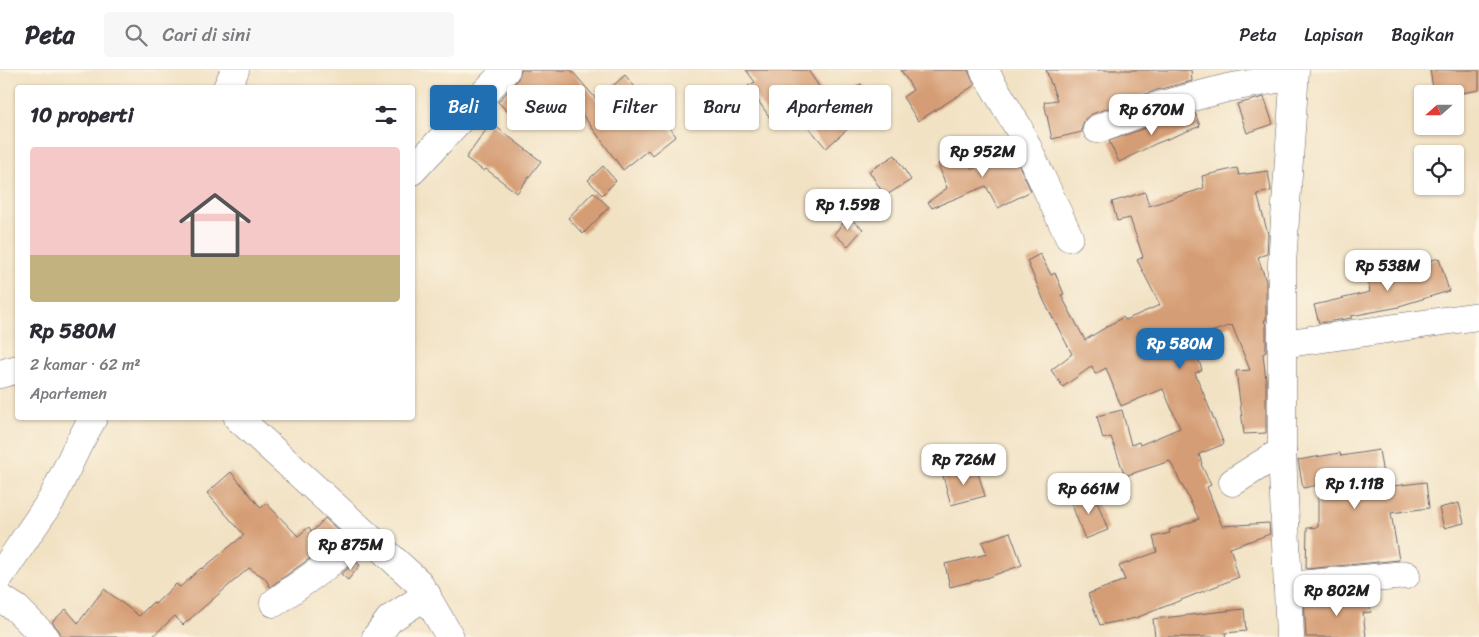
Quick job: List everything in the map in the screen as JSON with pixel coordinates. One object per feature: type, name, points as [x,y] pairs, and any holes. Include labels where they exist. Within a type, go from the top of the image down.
[{"type":"street","points":[[228,85],[235,70]]},
{"type":"street","points":[[415,168],[506,70]]},
{"type":"street","points":[[984,70],[1018,126],[1070,237]]},
{"type":"street","points":[[1097,129],[1171,102],[1295,73],[1282,264],[1282,451],[1290,637]]},
{"type":"street","points":[[1282,344],[1479,316]]},
{"type":"street","points":[[0,374],[15,370]]},
{"type":"street","points":[[45,637],[5,596],[92,420]]},
{"type":"street","points":[[240,420],[418,582],[450,637]]},
{"type":"street","points":[[1232,482],[1282,451]]},
{"type":"street","points":[[274,604],[326,566],[364,534]]},
{"type":"street","points":[[1288,586],[1406,575]]},
{"type":"street","points":[[376,637],[390,619],[427,595]]},
{"type":"building","points":[[521,70],[571,70],[584,85],[513,85]]},
{"type":"building","points":[[746,70],[808,70],[818,85],[769,85],[769,116],[759,102],[759,85],[750,85],[755,82]]},
{"type":"building","points":[[901,70],[968,70],[975,85],[918,121],[903,97],[913,90]]},
{"type":"building","points":[[1046,70],[1191,70],[1192,81],[1157,90],[1092,114],[1085,119],[1082,132],[1052,139],[1044,102],[1057,100]]},
{"type":"building","points":[[1430,70],[1479,70],[1479,90],[1464,93],[1464,85],[1432,85]]},
{"type":"building","points":[[625,75],[633,85],[614,85]]},
{"type":"building","points":[[585,86],[595,98],[595,130],[671,130],[676,136],[652,155],[648,150],[623,170],[585,118]]},
{"type":"building","points":[[507,92],[507,111],[498,102]]},
{"type":"building","points":[[1264,97],[1273,124],[1247,133],[1237,104]]},
{"type":"building","points":[[1195,113],[1200,126],[1155,144],[1119,162],[1109,141],[1167,120]]},
{"type":"building","points":[[497,128],[541,161],[517,193],[486,169],[484,171],[466,158],[486,130],[497,130]]},
{"type":"building","points":[[811,130],[847,130],[826,148]]},
{"type":"building","points":[[1009,144],[1031,191],[998,208],[986,186],[932,208],[928,202],[947,188],[938,164],[966,153],[972,170]]},
{"type":"building","points":[[895,155],[911,180],[885,196],[869,171]]},
{"type":"building","points":[[603,166],[616,181],[602,195],[588,180]]},
{"type":"building","points":[[1237,168],[1239,175],[1268,171],[1271,191],[1257,194],[1268,234],[1267,254],[1258,257],[1266,281],[1266,320],[1264,320],[1266,326],[1266,352],[1263,354],[1266,380],[1266,433],[1244,434],[1236,371],[1250,370],[1232,325],[1192,338],[1202,370],[1195,373],[1224,444],[1199,454],[1201,464],[1211,485],[1207,487],[1222,526],[1269,523],[1270,534],[1230,548],[1235,562],[1233,563],[1239,577],[1136,618],[1100,625],[1088,594],[1125,580],[1119,566],[1157,552],[1153,537],[1170,533],[1169,530],[1199,519],[1170,461],[1125,476],[1111,437],[1103,439],[1097,416],[1122,410],[1131,445],[1139,442],[1140,445],[1180,428],[1163,389],[1121,406],[1106,368],[1095,374],[1092,366],[1063,387],[1051,370],[1072,354],[1045,303],[1027,261],[1040,254],[1051,275],[1055,273],[1064,294],[1061,295],[1085,340],[1123,317],[1125,320],[1160,305],[1137,260],[1143,257],[1130,218],[1117,221],[1112,202],[1145,192],[1149,206],[1204,188],[1202,176]]},
{"type":"building","points":[[593,192],[609,207],[583,234],[568,218]]},
{"type":"building","points":[[848,217],[863,229],[848,246],[834,234]]},
{"type":"building","points":[[1439,258],[1449,291],[1399,307],[1351,316],[1352,318],[1319,323],[1314,305],[1370,292],[1367,276],[1415,269],[1414,265]]},
{"type":"building","points":[[1379,450],[1385,487],[1426,482],[1429,508],[1391,513],[1399,560],[1306,569],[1307,528],[1318,527],[1318,485],[1303,488],[1298,460],[1340,453],[1341,456]]},
{"type":"building","points":[[976,466],[985,496],[951,505],[943,476]]},
{"type":"building","points":[[231,472],[261,508],[266,503],[298,536],[309,527],[312,532],[325,518],[340,532],[316,554],[270,587],[265,578],[249,568],[183,625],[175,616],[152,637],[60,637],[60,632],[52,622],[66,609],[78,623],[104,589],[139,616],[176,584],[180,587],[201,568],[244,535],[207,493]]},
{"type":"building","points":[[1093,491],[1108,530],[1085,539],[1070,500]]},
{"type":"building","points":[[1459,503],[1464,523],[1444,528],[1439,508]]},
{"type":"building","points":[[1010,532],[1022,565],[986,578],[950,587],[945,564],[987,554],[982,542]]},
{"type":"building","points":[[356,562],[360,565],[348,580],[341,574]]},
{"type":"building","points":[[1368,594],[1371,612],[1363,613],[1366,637],[1306,637],[1304,600]]},
{"type":"building","points":[[1244,609],[1246,631],[1225,633],[1226,637],[1155,637],[1153,619]]}]
